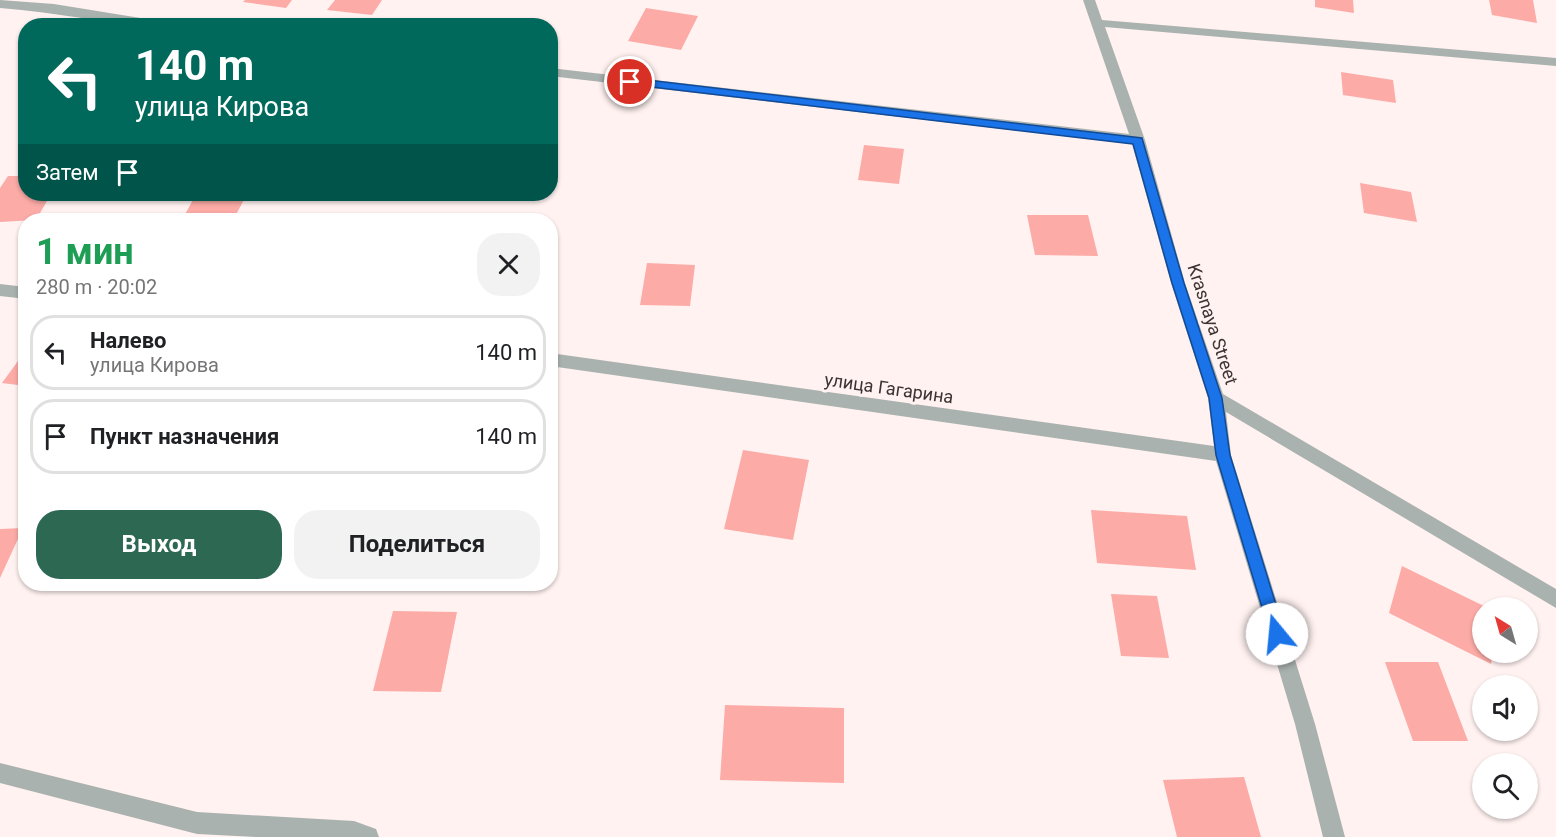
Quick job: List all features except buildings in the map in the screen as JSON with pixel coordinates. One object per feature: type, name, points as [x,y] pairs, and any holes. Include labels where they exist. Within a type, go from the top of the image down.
[{"type":"street","name":"Krasnaya Street","points":[[1089,0],[1138,140],[1178,283],[1216,398],[1223,455],[1305,724],[1334,837]]},
{"type":"street","points":[[0,4],[54,8],[116,18]]},
{"type":"street","points":[[1097,24],[1556,62]]},
{"type":"street","points":[[558,73],[1138,140]]},
{"type":"street","points":[[0,290],[18,292]]},
{"type":"street","name":"улица Гагарина","points":[[558,360],[1223,455]]},
{"type":"street","points":[[1216,398],[1556,600]]},
{"type":"street","points":[[0,773],[197,823],[354,832],[368,837]]},
{"type":"route","points":[[630,82],[779,97],[1138,140],[1178,283],[1216,398],[1223,455],[1277,634]]}]
